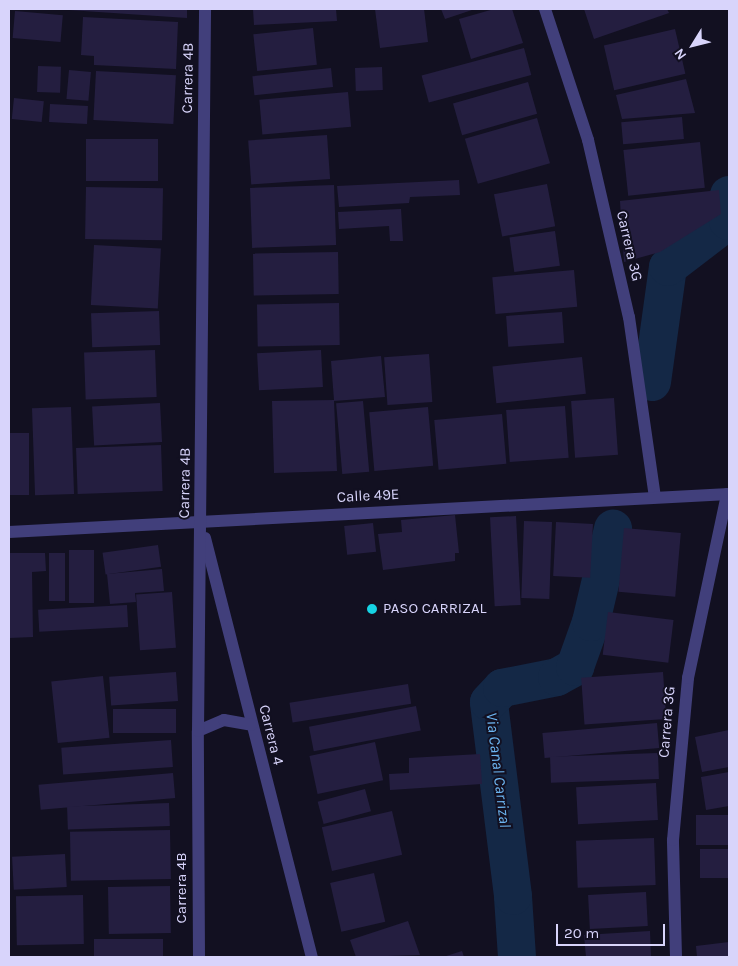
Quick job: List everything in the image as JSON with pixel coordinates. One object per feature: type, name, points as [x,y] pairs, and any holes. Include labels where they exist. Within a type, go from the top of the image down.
[{"type":"street","name":"Carrera 4B","points":[[199,957],[198,731],[205,9]]},
{"type":"street","name":"Carrera 3G","points":[[545,9],[588,140],[629,317],[655,497]]},
{"type":"street","name":"Calle 49E","points":[[9,532],[655,497],[729,497]]},
{"type":"street","name":"Carrera 3G","points":[[676,957],[673,840],[688,678],[729,497]]},
{"type":"street","name":"Carrera 4","points":[[200,521],[312,957]]},
{"type":"street","points":[[198,731],[224,720],[252,725]]},
{"type":"building","points":[[54,9],[187,9],[187,18]]},
{"type":"building","points":[[253,9],[336,9],[337,21],[254,25]]},
{"type":"building","points":[[375,9],[424,9],[428,42],[380,48]]},
{"type":"building","points":[[441,9],[475,9],[445,19]]},
{"type":"building","points":[[494,9],[512,9],[523,43],[471,59],[459,19]]},
{"type":"building","points":[[584,9],[667,9],[669,13],[594,39]]},
{"type":"building","points":[[15,11],[63,15],[60,42],[13,38]]},
{"type":"building","points":[[83,17],[178,22],[176,69],[94,65],[94,56],[81,55]]},
{"type":"building","points":[[313,28],[317,65],[257,71],[253,34]]},
{"type":"building","points":[[675,29],[685,74],[614,90],[604,45]]},
{"type":"building","points":[[524,48],[531,75],[429,102],[422,75]]},
{"type":"building","points":[[38,66],[61,67],[60,93],[37,92]]},
{"type":"building","points":[[382,67],[383,90],[356,91],[355,68]]},
{"type":"building","points":[[331,68],[333,87],[254,95],[252,76]]},
{"type":"building","points":[[69,70],[91,72],[88,101],[66,99]]},
{"type":"building","points":[[96,71],[176,75],[173,124],[93,120]]},
{"type":"building","points":[[686,79],[695,113],[622,119],[616,95]]},
{"type":"building","points":[[528,82],[537,114],[462,135],[453,103]]},
{"type":"building","points":[[348,92],[351,127],[262,135],[259,100]]},
{"type":"building","points":[[14,98],[44,101],[42,122],[12,119]]},
{"type":"building","points":[[50,104],[88,106],[87,124],[49,122]]},
{"type":"building","points":[[682,117],[684,139],[623,144],[621,122]]},
{"type":"building","points":[[537,118],[550,163],[478,184],[465,139]]},
{"type":"building","points":[[327,135],[330,179],[251,184],[248,141]]},
{"type":"building","points":[[86,139],[158,139],[158,181],[86,181]]},
{"type":"building","points":[[700,142],[705,188],[628,196],[623,150]]},
{"type":"building","points":[[459,180],[460,195],[410,197],[409,203],[339,207],[337,186]]},
{"type":"building","points":[[547,184],[555,226],[502,237],[494,194]]},
{"type":"building","points":[[334,185],[336,245],[252,248],[250,188]]},
{"type":"building","points":[[86,187],[163,188],[162,240],[85,239]]},
{"type":"building","points":[[719,190],[721,214],[660,252],[624,262],[620,201]]},
{"type":"building","points":[[401,209],[403,241],[390,241],[389,226],[339,229],[338,212]]},
{"type":"building","points":[[555,231],[560,266],[514,272],[509,237]]},
{"type":"building","points":[[94,245],[161,249],[158,308],[91,305]]},
{"type":"building","points":[[338,252],[339,294],[254,295],[253,253]]},
{"type":"building","points":[[574,270],[577,307],[496,314],[492,277]]},
{"type":"building","points":[[339,303],[340,345],[258,346],[257,304]]},
{"type":"building","points":[[159,311],[160,345],[92,347],[91,313]]},
{"type":"building","points":[[562,312],[564,343],[508,347],[506,316]]},
{"type":"building","points":[[155,350],[157,397],[86,399],[84,352]]},
{"type":"building","points":[[321,350],[323,387],[259,390],[257,353]]},
{"type":"building","points":[[429,354],[432,402],[387,405],[384,357]]},
{"type":"building","points":[[381,356],[385,397],[334,401],[337,471],[274,473],[272,401],[334,400],[331,361]]},
{"type":"building","points":[[582,357],[586,394],[496,403],[492,366]]},
{"type":"building","points":[[614,398],[618,455],[575,458],[571,401]]},
{"type":"building","points":[[363,401],[369,472],[342,474],[336,403]]},
{"type":"building","points":[[160,403],[162,442],[94,446],[92,407]]},
{"type":"building","points":[[565,406],[569,458],[510,462],[506,410]]},
{"type":"building","points":[[71,407],[74,494],[35,495],[32,408]]},
{"type":"building","points":[[428,407],[433,466],[374,471],[369,412]]},
{"type":"building","points":[[502,414],[506,464],[439,470],[434,420]]},
{"type":"building","points":[[9,433],[29,433],[29,495],[9,495]]},
{"type":"building","points":[[161,445],[163,491],[78,494],[76,448]]},
{"type":"building","points":[[455,515],[459,553],[455,553],[455,561],[383,570],[378,534],[402,532],[401,520]]},
{"type":"building","points":[[516,516],[521,605],[495,606],[490,517]]},
{"type":"building","points":[[524,521],[552,522],[549,599],[521,598]]},
{"type":"building","points":[[556,522],[593,524],[590,578],[553,576]]},
{"type":"building","points":[[373,523],[376,552],[347,555],[344,526]]},
{"type":"building","points":[[624,528],[681,533],[675,597],[618,592]]},
{"type":"building","points":[[158,545],[161,567],[106,575],[103,553]]},
{"type":"building","points":[[69,550],[94,550],[94,603],[69,603]]},
{"type":"building","points":[[9,553],[45,553],[46,571],[32,572],[33,637],[9,638]]},
{"type":"building","points":[[49,553],[65,553],[65,601],[49,601]]},
{"type":"building","points":[[162,569],[164,591],[135,593],[136,602],[110,604],[107,574]]},
{"type":"building","points":[[172,592],[176,648],[140,650],[136,595]]},
{"type":"building","points":[[127,605],[128,627],[39,632],[38,610]]},
{"type":"building","points":[[608,612],[674,620],[668,663],[603,655]]},
{"type":"building","points":[[176,672],[178,701],[111,706],[109,677]]},
{"type":"building","points":[[663,672],[666,719],[584,725],[581,678]]},
{"type":"building","points":[[103,676],[109,738],[58,743],[51,681]]},
{"type":"building","points":[[408,684],[411,704],[293,723],[289,703]]},
{"type":"building","points":[[416,706],[421,731],[314,751],[309,727]]},
{"type":"building","points":[[113,709],[176,709],[176,733],[113,733]]},
{"type":"building","points":[[657,723],[659,748],[545,758],[542,733]]},
{"type":"building","points":[[729,730],[729,767],[702,772],[695,737]]},
{"type":"building","points":[[171,740],[173,767],[63,775],[61,748]]},
{"type":"building","points":[[375,742],[383,780],[318,794],[309,756]]},
{"type":"building","points":[[658,753],[659,779],[551,783],[550,757]]},
{"type":"building","points":[[480,754],[482,784],[390,790],[389,774],[409,773],[409,758]]},
{"type":"building","points":[[729,772],[729,806],[706,810],[701,777]]},
{"type":"building","points":[[173,773],[175,798],[41,810],[39,785]]},
{"type":"building","points":[[656,783],[658,820],[578,824],[576,787]]},
{"type":"building","points":[[365,789],[371,811],[324,824],[318,802]]},
{"type":"building","points":[[169,803],[170,826],[68,830],[67,807]]},
{"type":"building","points":[[392,811],[402,855],[332,871],[322,827]]},
{"type":"building","points":[[696,815],[729,815],[729,845],[696,845]]},
{"type":"building","points":[[170,830],[171,879],[71,881],[70,832]]},
{"type":"building","points":[[654,838],[656,885],[578,888],[576,841]]},
{"type":"building","points":[[700,849],[729,849],[729,878],[700,878]]},
{"type":"building","points":[[65,854],[67,887],[14,890],[12,857]]},
{"type":"building","points":[[374,873],[385,922],[341,932],[330,883]]},
{"type":"building","points":[[170,886],[171,933],[109,934],[108,887]]},
{"type":"building","points":[[646,892],[648,926],[590,929],[588,895]]},
{"type":"building","points":[[83,895],[84,944],[17,945],[16,896]]},
{"type":"building","points":[[408,921],[420,955],[356,957],[350,940]]},
{"type":"building","points":[[650,931],[651,957],[586,957],[584,935]]},
{"type":"building","points":[[94,939],[163,939],[163,957],[94,957]]},
{"type":"building","points":[[729,942],[729,957],[697,957],[696,946]]},
{"type":"building","points":[[462,951],[464,957],[443,957]]},
{"type":"waterway","name":"Via Canal Carrizal","points":[[652,382],[668,267],[728,221],[729,195]]},
{"type":"waterway","name":"Via Canal Carrizal","points":[[517,957],[513,896],[489,702],[502,688],[557,677],[575,667],[591,622],[613,529]]},
{"type":"place","name":"PASO CARRIZAL","points":[[372,609]]}]
